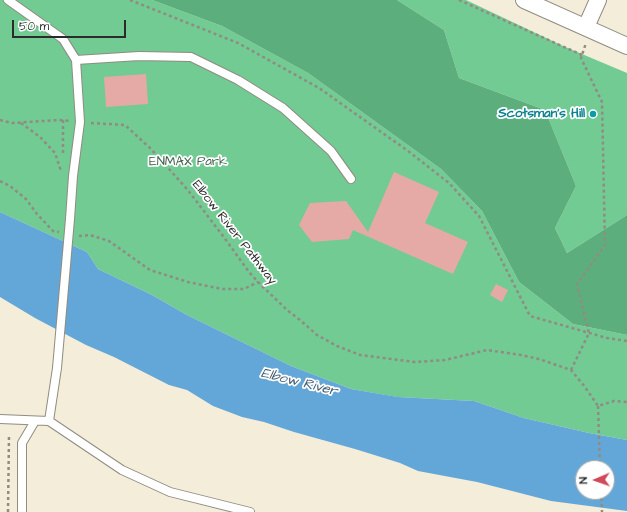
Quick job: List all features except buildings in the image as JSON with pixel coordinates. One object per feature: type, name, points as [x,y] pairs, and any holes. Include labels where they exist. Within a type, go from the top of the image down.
[{"type":"street","points":[[524,0],[586,35],[627,46]]},
{"type":"street","points":[[586,35],[598,0]]},
{"type":"lane","points":[[8,0],[63,39],[76,60],[80,122],[73,176],[57,368],[50,422]]},
{"type":"lane","points":[[76,60],[139,56],[191,57],[238,80],[283,108],[331,151],[351,179]]},
{"type":"lane","points":[[0,418],[50,422],[122,470],[170,492],[250,512]]},
{"type":"lane","points":[[22,512],[22,443],[35,421]]},
{"type":"path","points":[[130,0],[238,43],[319,88],[449,183],[479,216],[530,316],[607,338],[627,341]]},
{"type":"path","points":[[460,0],[582,55]]},
{"type":"path","points":[[586,35],[581,58],[602,102],[604,244],[577,284],[588,333],[571,370],[598,406],[600,460]]},
{"type":"path","name":"Elbow River Pathway","points":[[0,120],[12,123],[63,120],[125,125],[150,148],[187,189],[258,282],[287,310],[317,335],[337,346],[360,354],[415,362],[445,360],[487,350],[521,355],[571,370]]},
{"type":"path","points":[[63,120],[63,160]]},
{"type":"path","points":[[20,123],[40,137],[55,153],[63,175],[63,168]]},
{"type":"path","points":[[0,181],[10,186],[26,199],[37,214],[54,231],[60,233]]},
{"type":"path","points":[[74,237],[90,235],[109,241],[150,270],[188,282],[222,289],[244,289],[258,282]]},
{"type":"path","points":[[598,406],[614,401],[627,402]]},
{"type":"path","points":[[8,512],[9,436]]},
{"type":"path","points":[[601,500],[602,512]]},
{"type":"green space","name":"ENMAX Park","points":[[0,0],[152,0],[222,26],[308,73],[441,169],[482,211],[519,282],[573,324],[627,335],[627,440],[524,418],[474,401],[397,397],[351,389],[291,366],[187,315],[152,295],[98,269],[87,252],[0,212]]},
{"type":"green space","points":[[152,0],[397,0],[444,30],[459,78],[545,110],[576,186],[555,228],[567,253],[627,215],[627,335],[573,324],[519,282],[482,211],[441,169],[308,73],[222,26]]},
{"type":"green space","points":[[397,0],[466,0],[563,46],[627,73],[627,215],[567,253],[555,228],[576,186],[545,110],[459,78],[444,30]]},
{"type":"water","name":"Elbow River","points":[[0,212],[87,252],[98,269],[152,295],[187,315],[291,366],[351,389],[398,397],[474,401],[524,418],[627,440],[627,511],[551,501],[477,482],[418,471],[400,463],[355,449],[242,417],[213,406],[187,390],[169,385],[114,357],[86,345],[35,318],[0,297]]},
{"type":"place","name":"Scotsman's Hill","points":[[593,114]]}]
